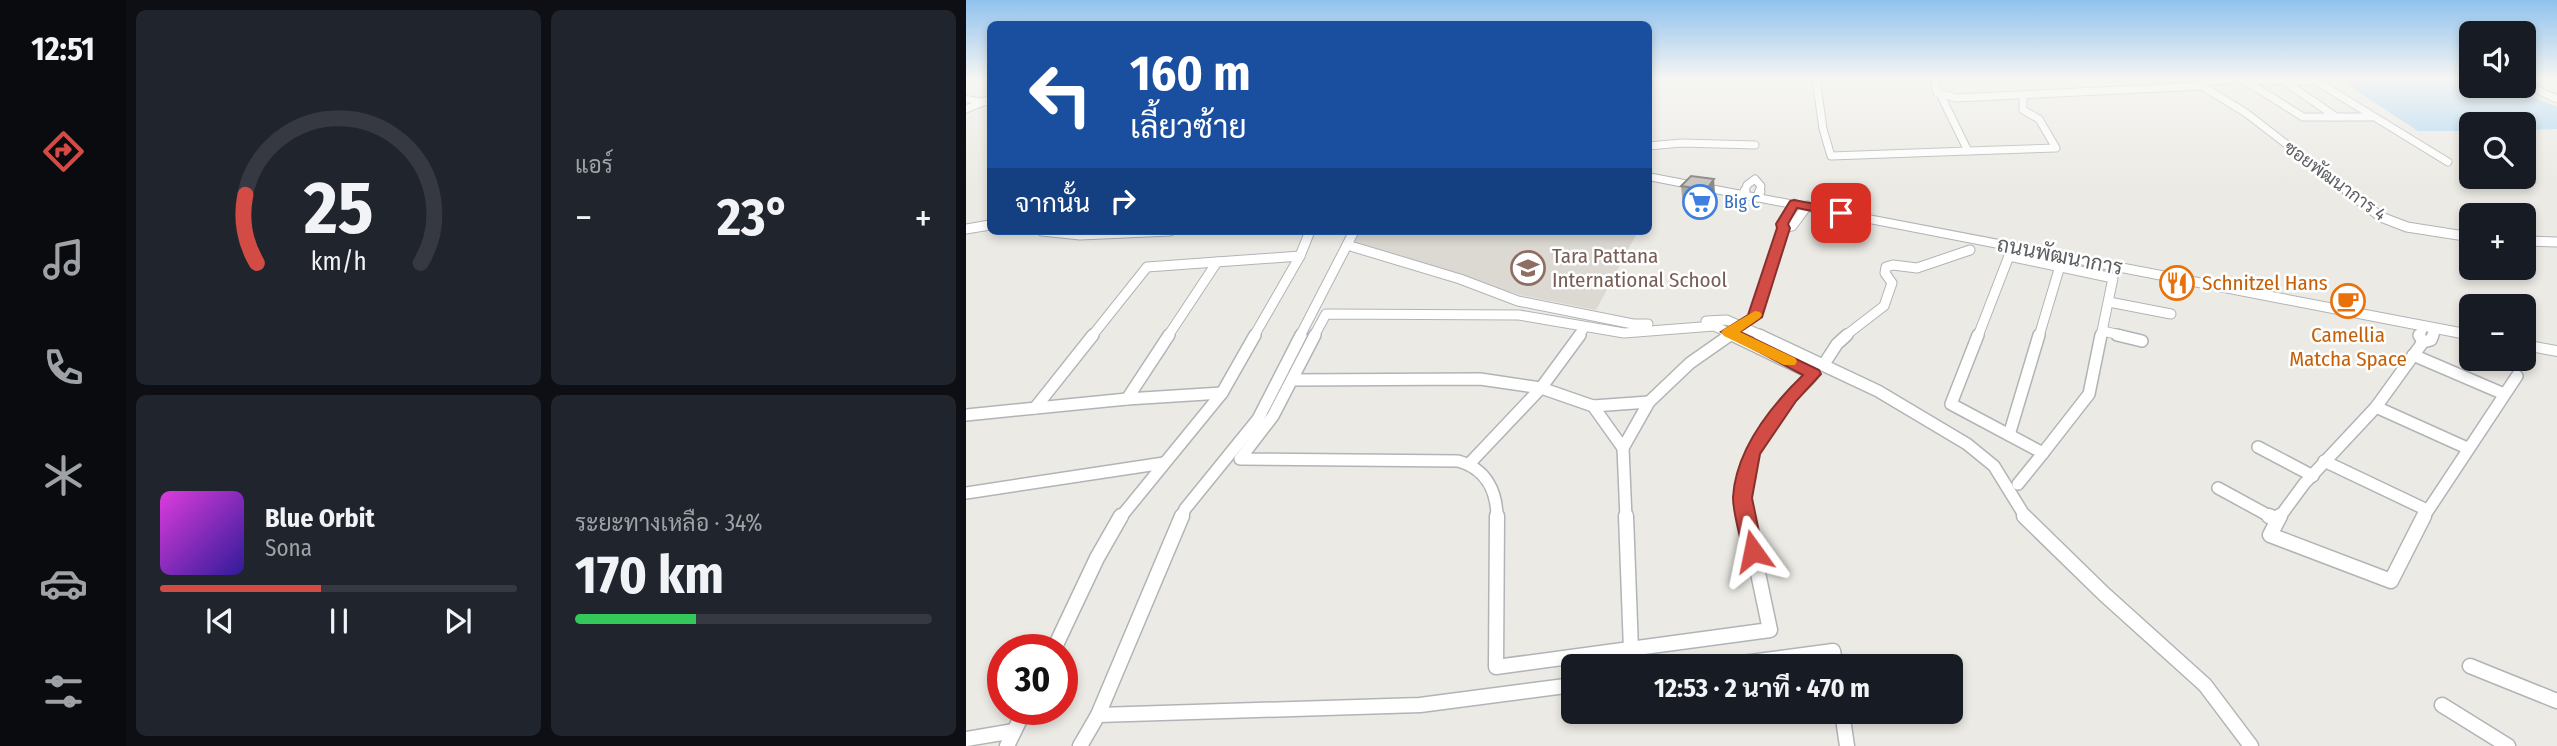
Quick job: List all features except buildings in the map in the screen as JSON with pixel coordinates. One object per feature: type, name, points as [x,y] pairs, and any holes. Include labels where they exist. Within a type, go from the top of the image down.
[{"type":"street","points":[[1821,113],[1830,156],[2057,148],[2039,119],[2028,113]]},
{"type":"street","points":[[1949,113],[1968,151]]},
{"type":"street","name":"ซอยพัฒนาการ 4","points":[[2246,113],[2381,217],[2407,227],[2459,235]]},
{"type":"street","points":[[2295,113],[2300,116],[2371,117]]},
{"type":"street","points":[[2330,113],[2336,117]]},
{"type":"street","points":[[2365,113],[2448,162]]},
{"type":"street","points":[[1652,146],[1682,143],[1755,145]]},
{"type":"street","name":"ถนนพัฒนาการ","points":[[1652,177],[2115,271],[2459,333]]},
{"type":"street","points":[[1631,650],[1623,448],[1649,402],[1690,363],[1729,332],[1754,317],[1784,228],[1792,226],[1800,205]]},
{"type":"street","points":[[966,229],[987,226]]},
{"type":"street","points":[[1061,634],[1097,558],[1123,512],[1222,393],[1300,256],[1308,235]]},
{"type":"street","points":[[1080,746],[1098,715],[1185,509],[1258,418],[1352,235]]},
{"type":"street","points":[[2536,241],[2557,242]]},
{"type":"street","points":[[1347,245],[1460,279],[1518,300],[1633,324],[1727,320],[1878,391],[1967,444],[1994,467],[2025,516],[2104,594],[2205,685],[2251,746]]},
{"type":"street","points":[[1824,364],[1837,344],[1887,302],[1892,283],[1885,274],[1886,267],[1893,265],[1917,268],[1970,250]]},
{"type":"street","points":[[1035,408],[1147,267],[1300,256]]},
{"type":"street","points":[[2018,484],[2043,453],[2089,394],[2115,271],[2060,267],[2009,256],[1951,404],[2043,453]]},
{"type":"street","points":[[1127,399],[1217,262]]},
{"type":"street","points":[[2009,435],[2060,267]]},
{"type":"street","points":[[2109,302],[2171,314]]},
{"type":"street","points":[[1326,314],[1519,315],[1585,327],[1624,333],[1714,326],[1813,374],[1790,397],[1751,453],[1742,498],[1770,630],[1496,667],[1497,503],[1487,478],[1470,463],[1446,459],[1240,459],[1273,416],[1326,314]]},
{"type":"street","points":[[1470,463],[1541,388],[1585,327]]},
{"type":"street","points":[[2430,327],[2419,334],[2423,342],[2376,407],[2324,461],[2277,520],[2270,535],[2391,581],[2427,510],[2517,376]]},
{"type":"street","points":[[2103,331],[2142,341]]},
{"type":"street","points":[[2536,347],[2557,351]]},
{"type":"street","points":[[2413,355],[2504,394]]},
{"type":"street","points":[[1292,380],[1480,379],[1541,388],[1593,406],[1649,402]]},
{"type":"street","points":[[966,415],[1127,399],[1222,393]]},
{"type":"street","points":[[1593,406],[1623,448]]},
{"type":"street","points":[[2376,407],[2468,447]]},
{"type":"street","points":[[2258,447],[2313,476]]},
{"type":"street","points":[[2324,461],[2427,510]]},
{"type":"street","points":[[966,493],[1164,463]]},
{"type":"street","points":[[2218,488],[2277,520]]},
{"type":"street","points":[[1810,654],[1833,651],[1834,654]]},
{"type":"street","points":[[2470,666],[2557,702]]},
{"type":"street","points":[[1098,715],[1420,705],[1561,687]]},
{"type":"street","points":[[2442,705],[2508,746]]},
{"type":"street","points":[[1844,724],[1847,746]]},
{"type":"street","points":[[1007,746],[1017,725]]},
{"type":"street","points":[[966,739],[1014,731]]},
{"type":"shaded area","name":"Tara Pattana International School","points":[[1357,235],[1636,235],[1596,310],[1520,295],[1354,241]]},
{"type":"water","points":[[2390,113],[2459,113],[2459,131],[2418,131]]},
{"type":"water","points":[[2536,113],[2557,113],[2557,129],[2536,130]]},
{"type":"slow traffic","points":[[1755,315],[1729,332],[1790,361]]},
{"type":"place","name":"Big C","points":[[1700,202]]},
{"type":"place","name":"Tara Pattana International School","points":[[1528,268]]},
{"type":"place","name":"Schnitzel Hans","points":[[2177,283]]},
{"type":"place","name":"Camellia Matcha Space","points":[[2348,301]]},
{"type":"route","points":[[1753,551],[1742,498],[1751,453],[1790,397],[1813,374],[1729,332],[1754,317],[1784,228],[1782,224],[1794,204],[1841,213]]}]
